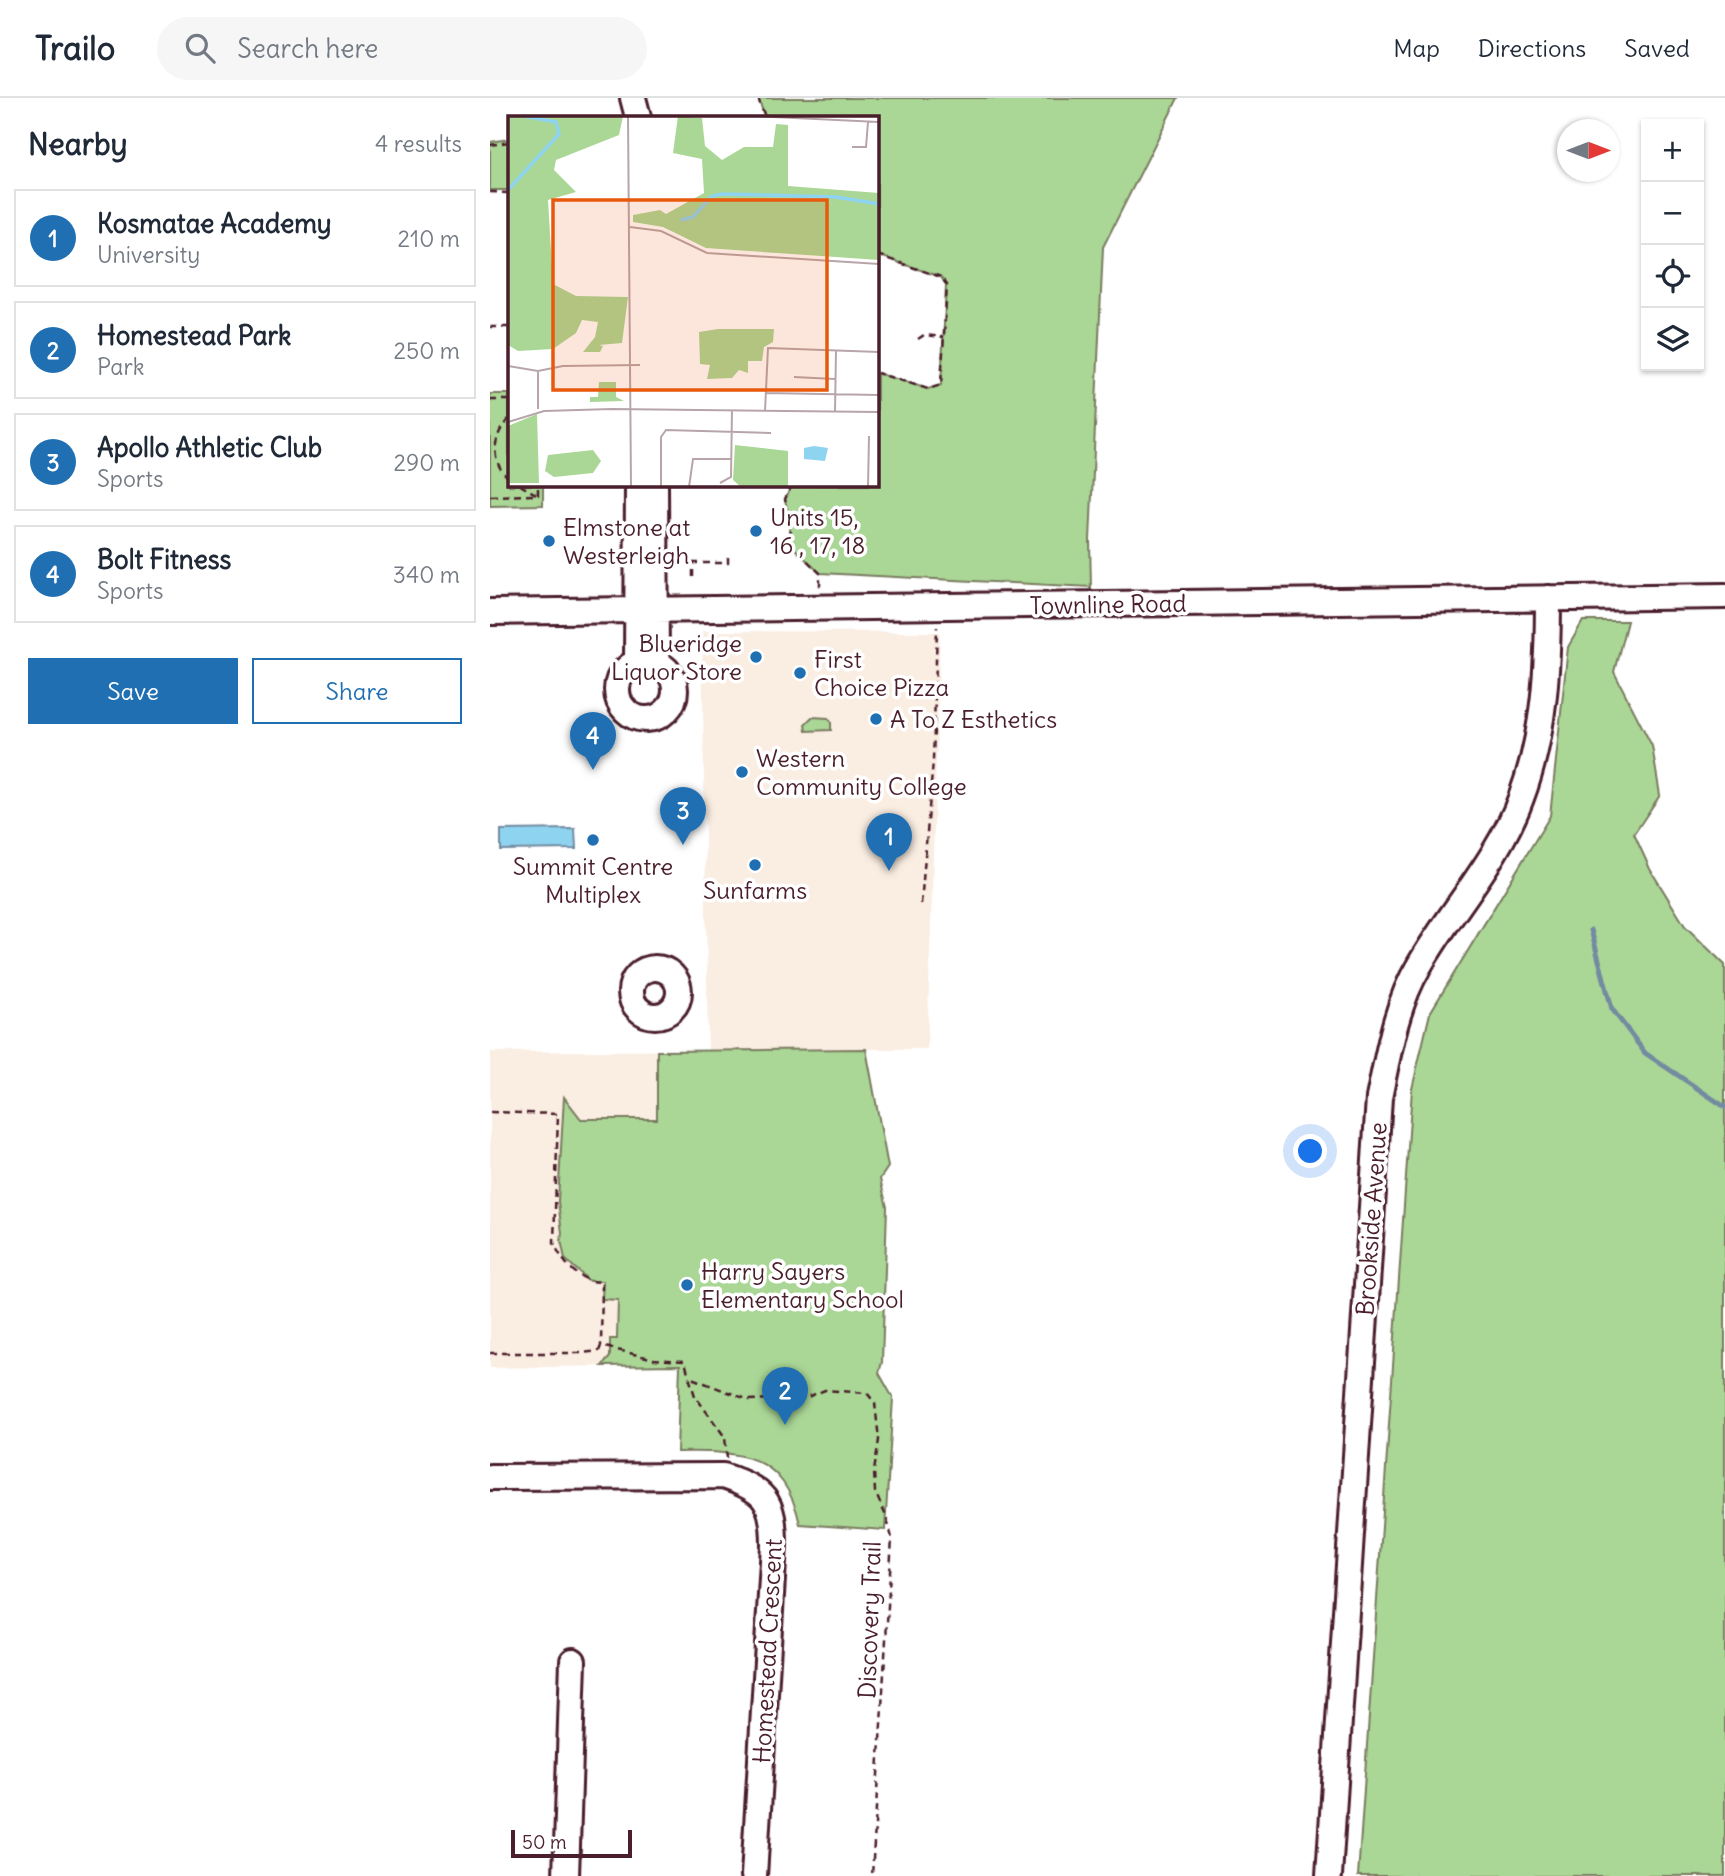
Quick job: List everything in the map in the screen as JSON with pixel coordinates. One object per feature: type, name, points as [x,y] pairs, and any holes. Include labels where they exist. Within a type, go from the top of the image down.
[{"type":"street","points":[[634,98],[638,116]]},
{"type":"street","points":[[638,486],[646,611],[646,663]]},
{"type":"street","points":[[646,611],[655,486]]},
{"type":"street","name":"Townline Road","points":[[490,612],[1725,596]]},
{"type":"street","name":"Brookside Avenue","points":[[1329,1876],[1379,1098],[1392,1034],[1417,968],[1501,839],[1521,799],[1542,716],[1546,685],[1548,598]]},
{"type":"street","name":"Homestead Crescent","points":[[490,1477],[727,1478],[745,1484],[764,1497],[774,1519],[754,1876]]},
{"type":"street","points":[[566,1876],[573,1661]]},
{"type":"path","points":[[758,98],[765,116]]},
{"type":"path","points":[[490,145],[508,142]]},
{"type":"path","points":[[490,192],[508,193]]},
{"type":"path","points":[[878,255],[941,278],[947,285],[941,385],[928,389],[878,373]]},
{"type":"path","points":[[490,327],[508,327]]},
{"type":"path","points":[[918,339],[924,335],[944,337]]},
{"type":"path","points":[[490,400],[508,400]]},
{"type":"path","points":[[508,420],[492,440],[495,459],[508,477]]},
{"type":"path","points":[[522,486],[538,495]]},
{"type":"path","points":[[538,486],[538,495]]},
{"type":"path","points":[[792,486],[785,499],[793,547],[820,573],[820,608]]},
{"type":"path","points":[[490,496],[538,495]]},
{"type":"path","points":[[693,578],[693,563],[728,563],[728,553]]},
{"type":"path","points":[[921,904],[933,761],[937,606]]},
{"type":"path","points":[[490,1112],[558,1114],[554,1243],[562,1261],[589,1282],[601,1282],[599,1350],[582,1353],[490,1353]]},
{"type":"path","points":[[601,1346],[654,1359],[684,1361],[695,1396],[725,1437],[727,1478]]},
{"type":"path","name":"Discovery Trail","points":[[689,1377],[749,1400],[805,1398],[825,1390],[867,1393],[875,1403],[878,1440],[874,1471],[875,1492],[892,1538],[872,1876]]},
{"type":"shaded area","points":[[702,631],[940,632],[927,1049],[867,1049],[888,1167],[880,1179],[887,1207],[680,1365],[490,1368],[490,1052],[708,1050]]},
{"type":"green space","points":[[758,98],[1178,98],[1103,247],[1090,540],[1091,587],[820,573],[793,547],[785,499],[792,486],[878,486],[878,373],[928,389],[941,385],[946,285],[941,277],[878,255],[878,116],[765,116]]},
{"type":"green space","points":[[508,139],[508,190],[490,190],[490,142]]},
{"type":"green space","points":[[490,394],[508,394],[508,486],[543,486],[543,505],[490,506]]},
{"type":"green space","points":[[1583,621],[1627,621],[1614,672],[1652,746],[1660,795],[1634,834],[1650,869],[1685,926],[1725,965],[1725,1876],[1358,1876],[1412,1089],[1430,1013],[1550,816],[1568,647]]},
{"type":"green space","points":[[812,717],[828,718],[831,730],[806,731],[805,724]]},
{"type":"green space","name":"Harry Sayers Elementary School","points":[[866,1049],[888,1167],[880,1179],[887,1207],[882,1362],[879,1373],[893,1398],[885,1530],[800,1524],[793,1500],[783,1482],[771,1469],[739,1455],[677,1452],[680,1365],[602,1366],[610,1357],[610,1339],[617,1339],[618,1300],[602,1299],[603,1281],[589,1281],[565,1259],[558,1201],[564,1097],[581,1119],[657,1119],[657,1051]]},
{"type":"water","points":[[575,829],[576,849],[501,850],[501,830]]},
{"type":"waterway","points":[[1591,930],[1612,1009],[1645,1053],[1725,1107]]},
{"type":"place","name":"Units 15, 16 , 17, 18","points":[[756,531]]},
{"type":"place","name":"Elmstone at Westerleigh","points":[[549,541]]},
{"type":"place","name":"Blueridge Liquor Store","points":[[756,657]]},
{"type":"place","name":"First Choice Pizza","points":[[800,673]]},
{"type":"place","name":"A To Z Esthetics","points":[[876,719]]},
{"type":"place","name":"Bolt Fitness","points":[[593,770]]},
{"type":"place","name":"Western Community College","points":[[742,772]]},
{"type":"place","name":"Summit Centre Multiplex","points":[[593,840]]},
{"type":"place","name":"Apollo Athletic Club","points":[[683,845]]},
{"type":"place","name":"Sunfarms","points":[[755,865]]},
{"type":"place","name":"Kosmatae Academy","points":[[889,871]]},
{"type":"place","name":"Harry Sayers Elementary School","points":[[687,1285]]},
{"type":"place","name":"Homestead Park","points":[[785,1425]]}]
